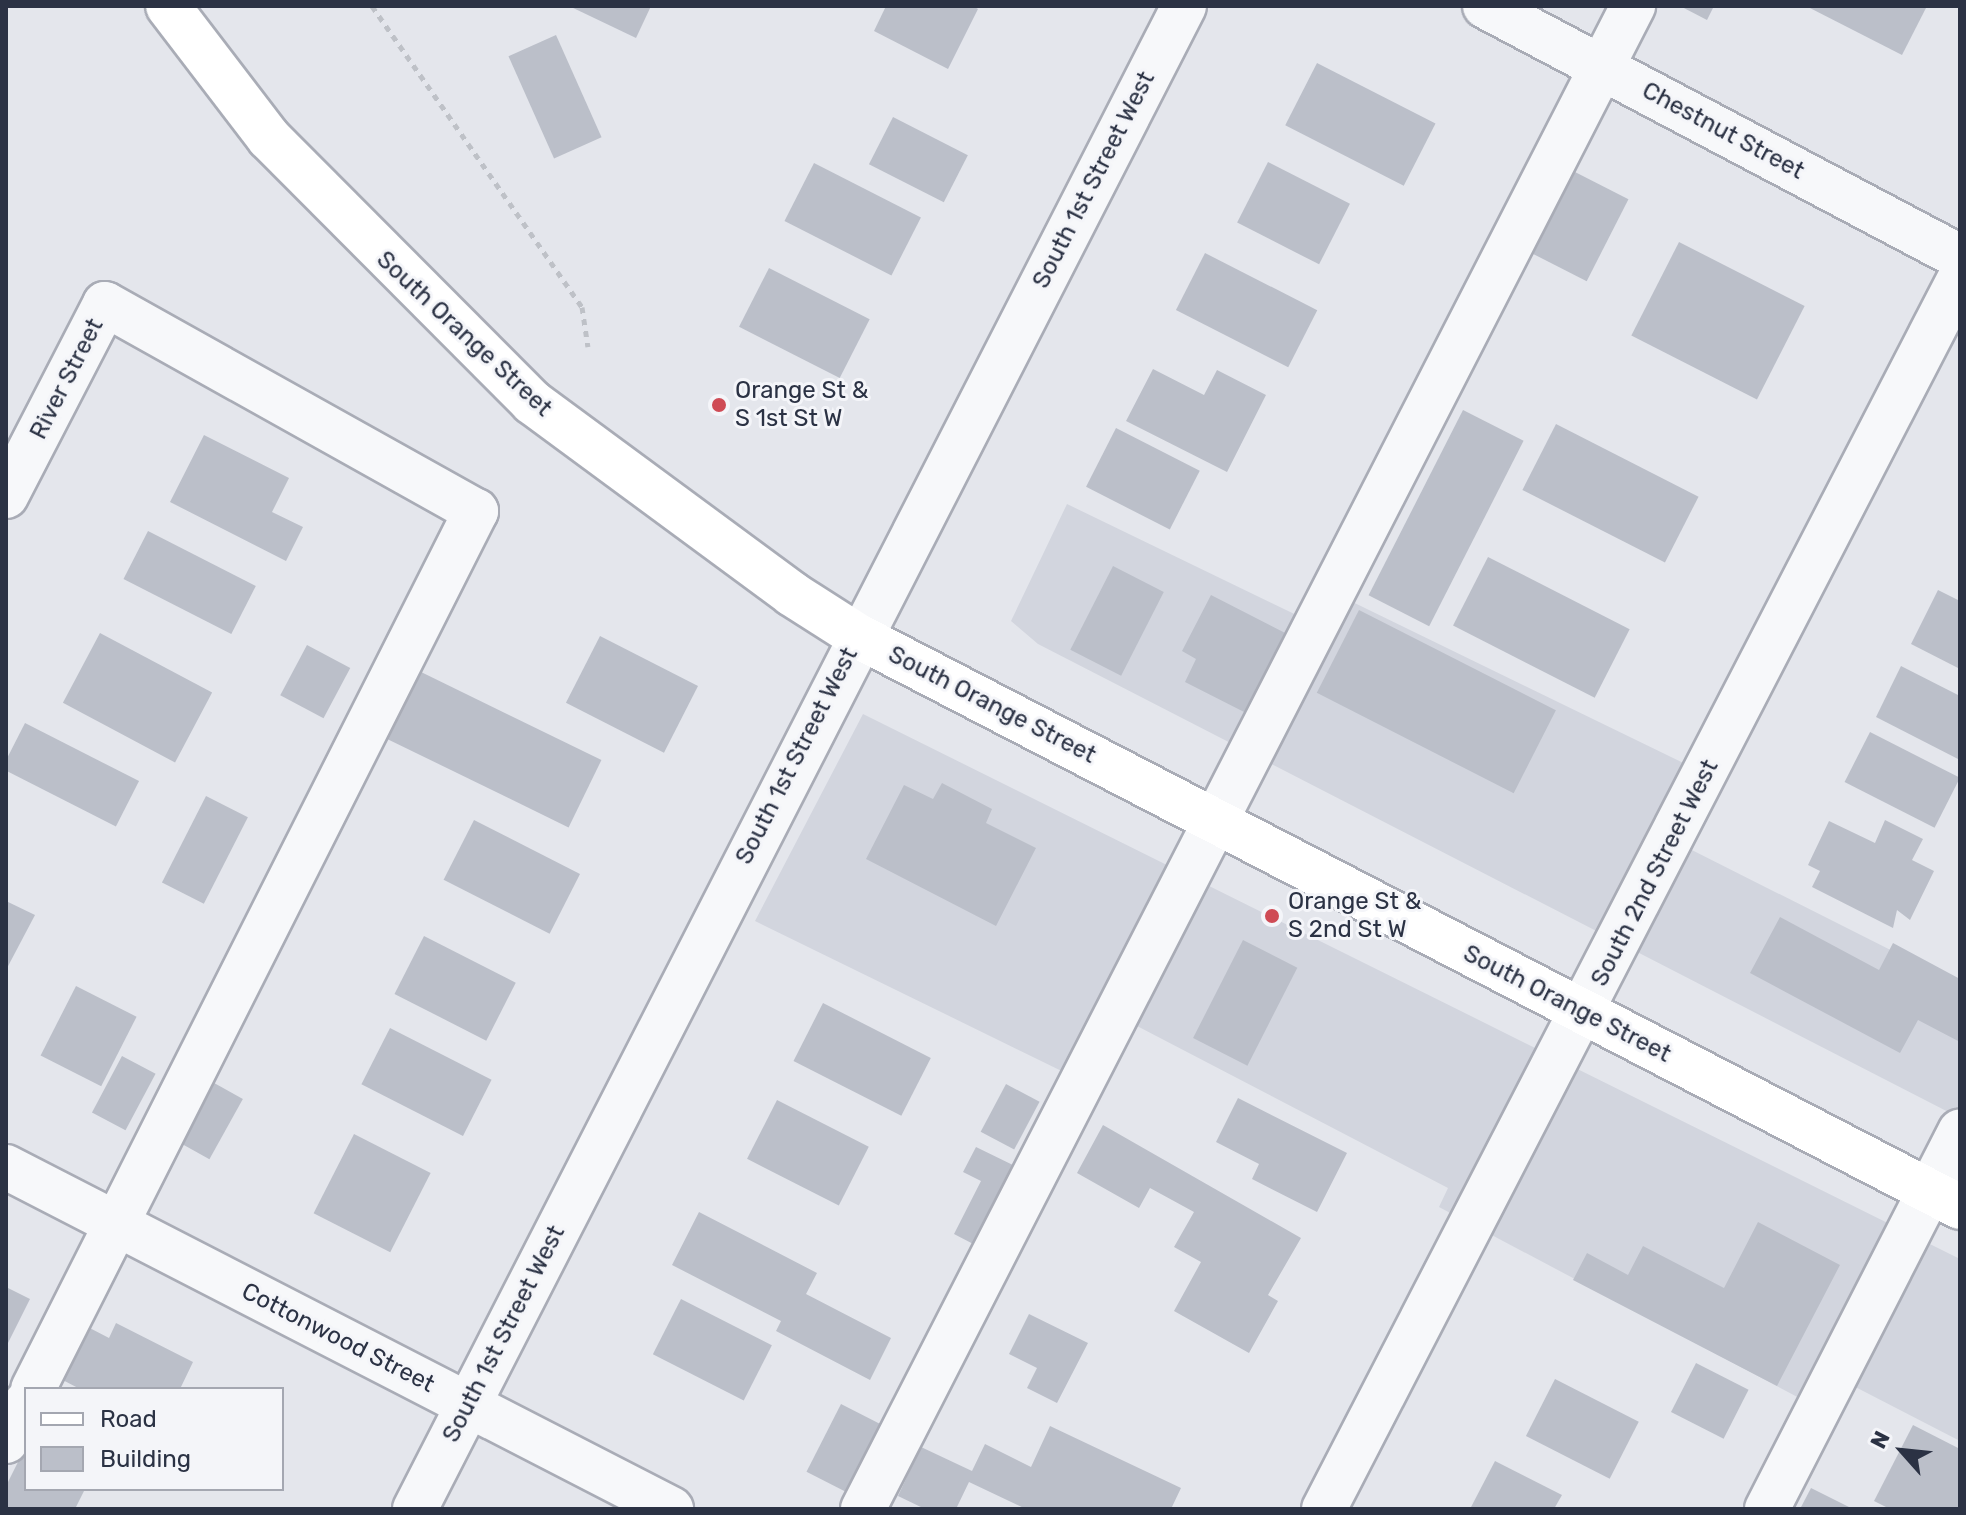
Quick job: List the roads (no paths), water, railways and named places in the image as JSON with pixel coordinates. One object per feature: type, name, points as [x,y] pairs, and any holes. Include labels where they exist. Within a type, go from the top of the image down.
[{"type":"main road","name":"South Orange Street","points":[[168,6],[287,157],[532,402],[673,510],[858,636],[1944,1199]]},
{"type":"street","name":"South 1st Street West","points":[[415,1509],[858,636],[1184,6]]},
{"type":"street","name":"Chestnut Street","points":[[1485,6],[1960,257]]},
{"type":"street","points":[[863,1509],[1212,819],[1633,6]]},
{"type":"street","name":"South 2nd Street West","points":[[1324,1509],[1960,278]]},
{"type":"street","name":"River Street","points":[[6,496],[105,304],[476,511],[118,1225]]},
{"type":"street","points":[[1767,1509],[1944,1199],[1960,1132]]},
{"type":"street","name":"Cottonwood Street","points":[[6,1167],[671,1509]]},
{"type":"street","points":[[34,1387],[118,1225]]},
{"type":"street","points":[[6,1441],[24,1407]]},
{"type":"place","name":"Orange St & S 1st St W","points":[[719,405]]},
{"type":"place","name":"Orange St & S 2nd St W","points":[[1272,916]]}]
